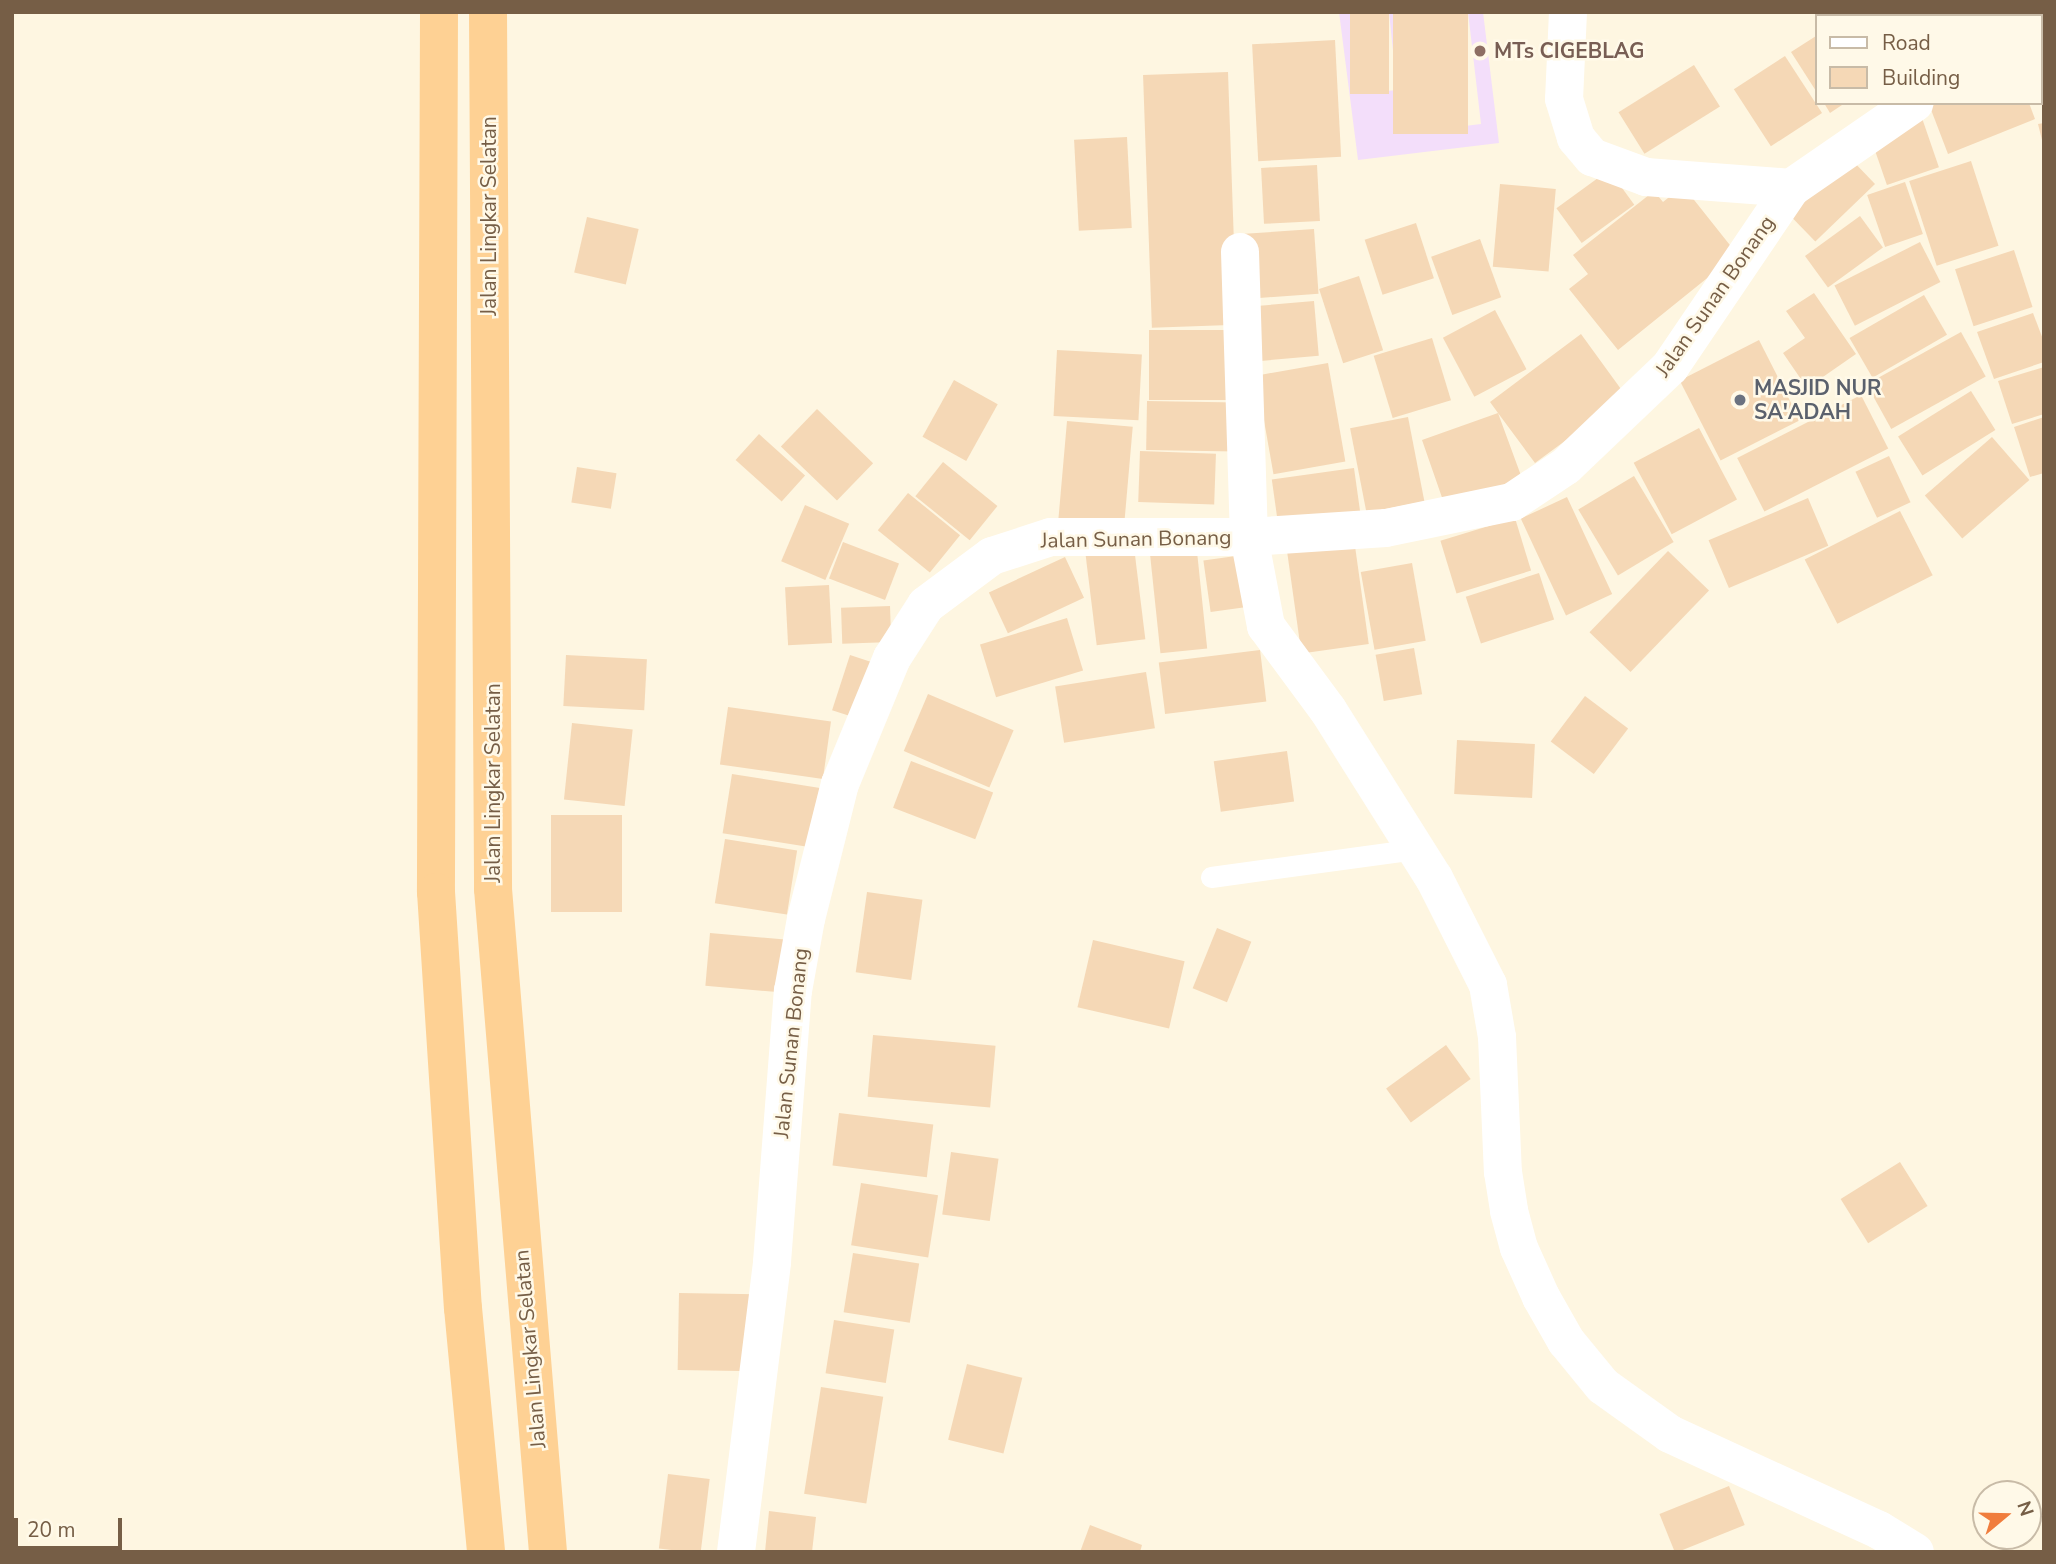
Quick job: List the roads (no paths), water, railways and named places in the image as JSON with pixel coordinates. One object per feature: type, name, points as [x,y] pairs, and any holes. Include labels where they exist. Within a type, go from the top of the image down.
[{"type":"highway","points":[[439,12],[436,892],[463,1308],[486,1552]]},
{"type":"highway","name":"Jalan Lingkar Selatan","points":[[488,12],[493,889],[548,1552]]},
{"type":"highway","points":[[436,892],[493,889]]},
{"type":"street","points":[[1568,12],[1564,99],[1576,138],[1592,157],[1646,177],[1791,188]]},
{"type":"street","name":"Jalan Sunan Bonang","points":[[736,1552],[772,1262],[793,991],[819,860],[841,784],[892,658],[926,605],[975,566],[1022,544],[1051,537],[1249,537],[1442,520],[1512,502],[1543,485],[1606,431],[1670,367],[1791,188],[1910,105]]},
{"type":"street","points":[[1240,252],[1249,537],[1266,626],[1328,710],[1415,849],[1463,930],[1488,985],[1497,1037],[1503,1172],[1509,1211],[1519,1248],[1541,1297],[1566,1341],[1603,1386],[1670,1434],[1915,1552]]},
{"type":"lane","points":[[1211,877],[1415,849]]},
{"type":"place","name":"MTs CIGEBLAG","points":[[1480,51]]},
{"type":"place","name":"MASJID NUR SA'ADAH","points":[[1740,400]]}]
